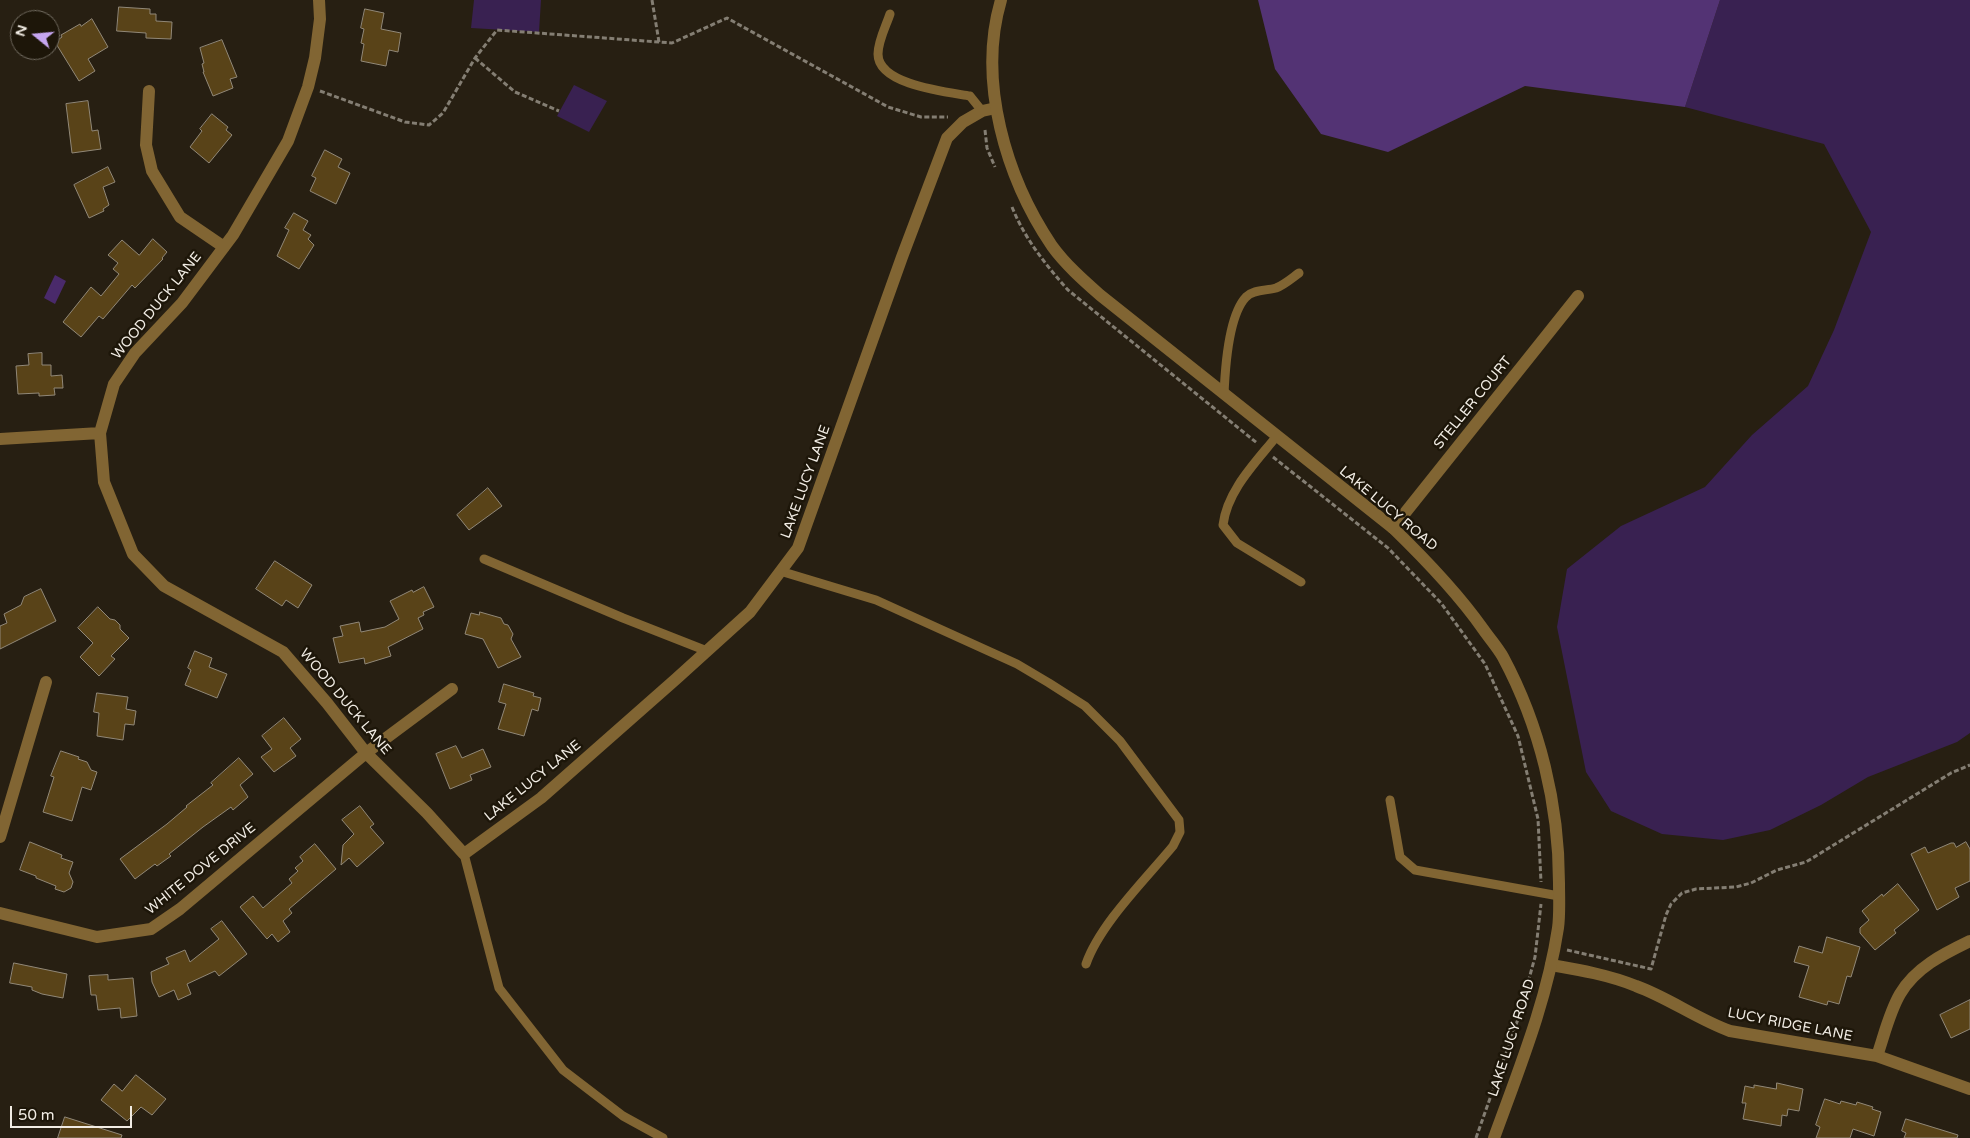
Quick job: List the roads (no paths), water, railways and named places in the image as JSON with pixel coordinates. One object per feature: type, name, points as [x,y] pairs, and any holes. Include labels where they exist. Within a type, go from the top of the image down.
[{"type":"street","name":"WOOD DUCK LANE","points":[[319,0],[320,19],[315,58],[308,87],[288,141],[233,235],[182,303],[135,353],[114,384],[100,434],[104,482],[133,554],[164,586],[282,652],[327,703],[366,752],[427,813],[464,854]]},
{"type":"street","name":"LAKE LUCY ROAD","points":[[1000,0],[994,30],[992,58],[996,108],[1005,147],[1018,182],[1032,214],[1053,247],[1075,273],[1100,295],[1276,437],[1393,528],[1432,566],[1468,608],[1502,657],[1524,704],[1542,754],[1553,802],[1559,852],[1558,927],[1539,1015],[1494,1138]]},
{"type":"street","points":[[149,91],[146,145],[152,171],[180,217],[224,247]]},
{"type":"street","name":"LAKE LUCY LANE","points":[[464,854],[541,798],[750,612],[798,548],[902,257],[947,138],[963,122],[982,111],[996,108]]},
{"type":"street","name":"STELLER COURT","points":[[1393,528],[1578,296]]},
{"type":"street","points":[[0,438],[100,434]]},
{"type":"street","points":[[0,837],[46,682]]},
{"type":"street","name":"WHITE DOVE DRIVE","points":[[0,913],[98,937],[151,929],[180,909],[366,752],[452,690]]},
{"type":"street","points":[[1877,1056],[1900,994],[1914,976],[1931,961],[1970,941]]},
{"type":"street","name":"LUCY RIDGE LANE","points":[[1551,964],[1598,974],[1637,986],[1707,1023],[1730,1031],[1877,1056],[1970,1089]]},
{"type":"lane","points":[[890,14],[879,46],[878,56],[881,66],[895,76],[910,83],[933,90],[970,96],[982,111]]},
{"type":"lane","points":[[1224,395],[1227,349],[1239,309],[1246,297],[1256,291],[1276,288],[1299,274]]},
{"type":"lane","points":[[1276,437],[1230,500],[1223,525],[1238,543],[1301,582]]},
{"type":"lane","points":[[484,559],[623,618],[707,651]]},
{"type":"lane","points":[[780,571],[876,600],[1017,664],[1084,706],[1120,741],[1179,820],[1180,832],[1173,846],[1110,921],[1091,948],[1086,964]]},
{"type":"lane","points":[[1390,800],[1400,857],[1415,870],[1559,896]]},
{"type":"lane","points":[[464,854],[499,988],[563,1070],[623,1116],[663,1138]]}]
